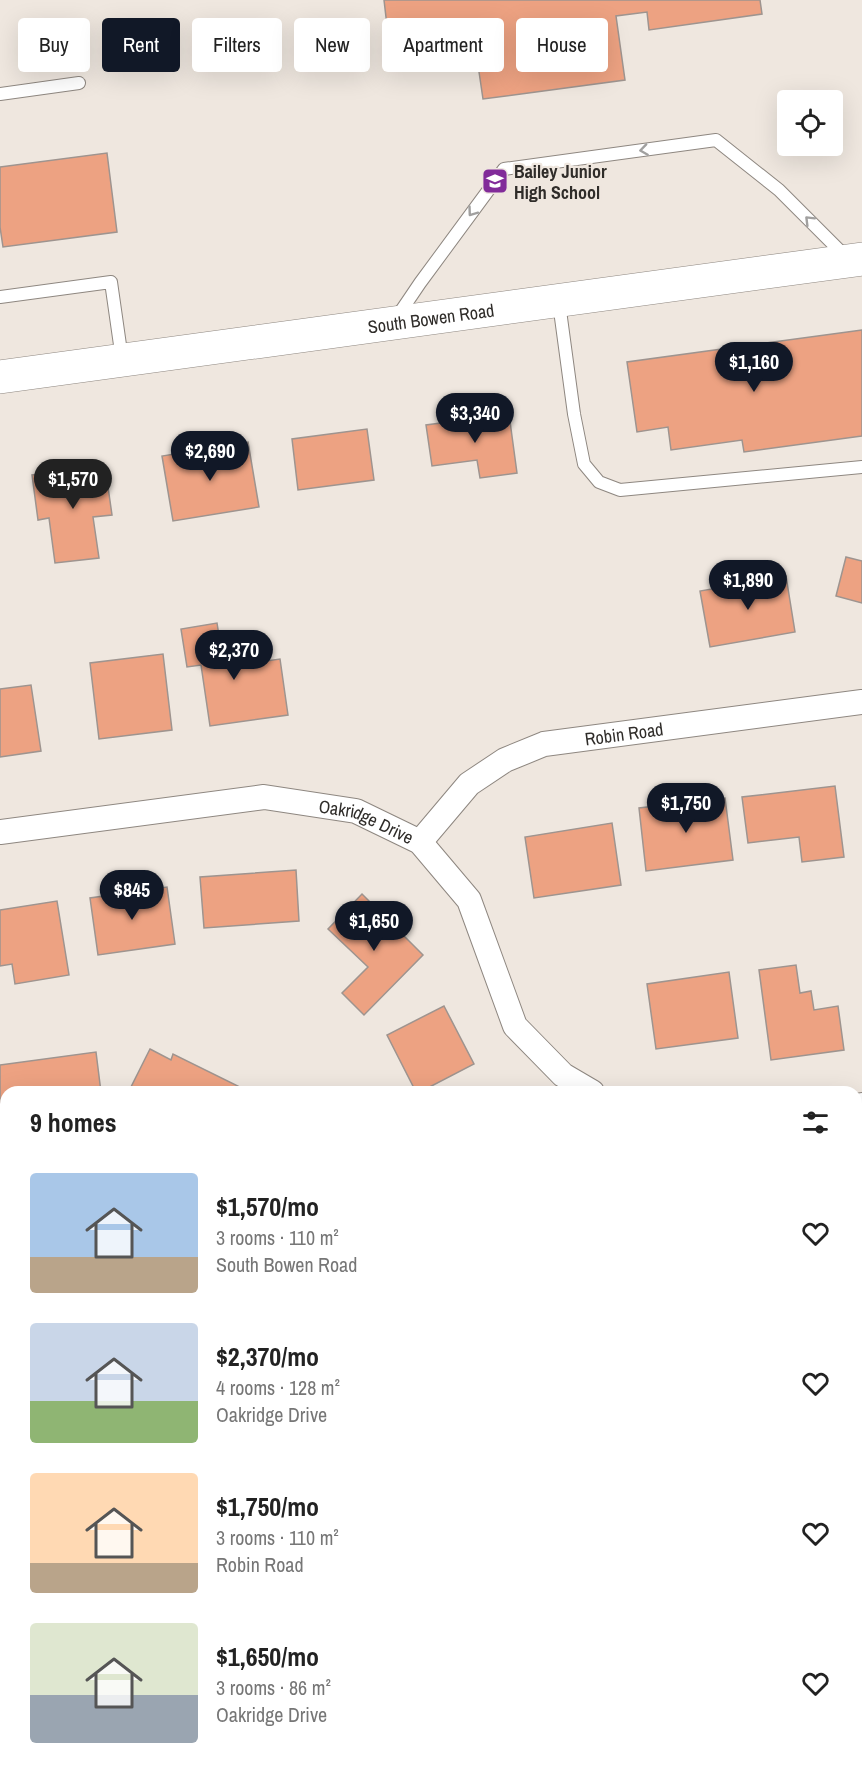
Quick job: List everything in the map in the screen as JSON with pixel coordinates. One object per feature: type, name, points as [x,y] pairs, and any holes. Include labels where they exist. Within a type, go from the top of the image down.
[{"type":"main road","name":"South Bowen Road","points":[[0,377],[856,260]]},
{"type":"street","name":"Robin Road","points":[[420,842],[469,784],[505,760],[544,744],[862,702]]},
{"type":"street","name":"Oakridge Drive","points":[[0,832],[264,796],[356,811],[420,842],[469,900],[515,1026],[563,1075],[582,1086]]},
{"type":"lane","points":[[0,94],[80,83]]},
{"type":"lane","points":[[393,323],[504,169],[716,140],[779,190],[856,260]]},
{"type":"lane","points":[[0,297],[111,282],[122,360]]},
{"type":"lane","points":[[559,301],[574,414],[584,464],[599,482],[620,490],[862,467]]},
{"type":"building","points":[[384,0],[760,0],[762,14],[649,30],[647,12],[616,16],[625,80],[483,99],[479,72],[504,72],[504,18],[386,18]]},
{"type":"building","points":[[107,153],[117,232],[3,247],[0,227],[0,167]]},
{"type":"building","points":[[862,330],[862,436],[744,452],[742,440],[671,450],[668,427],[637,432],[627,362]]},
{"type":"building","points":[[509,414],[517,473],[480,478],[477,460],[432,466],[426,425]]},
{"type":"building","points":[[367,429],[374,480],[298,490],[292,439]]},
{"type":"building","points":[[248,442],[259,507],[173,521],[162,456]]},
{"type":"building","points":[[105,466],[112,515],[93,517],[99,558],[55,563],[49,518],[38,520],[32,475]]},
{"type":"building","points":[[846,557],[862,561],[862,603],[836,596]]},
{"type":"building","points":[[786,576],[795,632],[710,647],[700,591]]},
{"type":"building","points":[[217,623],[224,667],[280,659],[288,715],[210,726],[201,665],[187,667],[181,629]]},
{"type":"building","points":[[163,654],[172,730],[99,739],[90,663]]},
{"type":"building","points":[[31,685],[41,751],[0,757],[0,689]]},
{"type":"building","points":[[835,786],[844,857],[802,862],[799,837],[748,843],[742,797]]},
{"type":"building","points":[[725,798],[733,860],[646,871],[639,808]]},
{"type":"building","points":[[612,823],[621,885],[534,898],[525,837]]},
{"type":"building","points":[[296,870],[299,921],[204,928],[200,877]]},
{"type":"building","points":[[167,887],[175,944],[98,955],[90,898]]},
{"type":"building","points":[[362,894],[423,955],[364,1015],[342,993],[368,967],[328,929]]},
{"type":"building","points":[[57,901],[69,975],[15,984],[12,964],[0,966],[0,910]]},
{"type":"building","points":[[796,965],[800,993],[811,991],[814,1010],[838,1006],[844,1050],[771,1060],[759,970]]},
{"type":"building","points":[[729,972],[738,1038],[656,1049],[647,984]]},
{"type":"building","points":[[444,1006],[474,1064],[432,1086],[413,1086],[387,1035]]},
{"type":"building","points":[[150,1049],[171,1060],[173,1054],[238,1086],[132,1086]]},
{"type":"building","points":[[96,1052],[100,1086],[0,1086],[0,1065]]},
{"type":"place","name":"Bailey Junior High School","points":[[495,181]]}]
